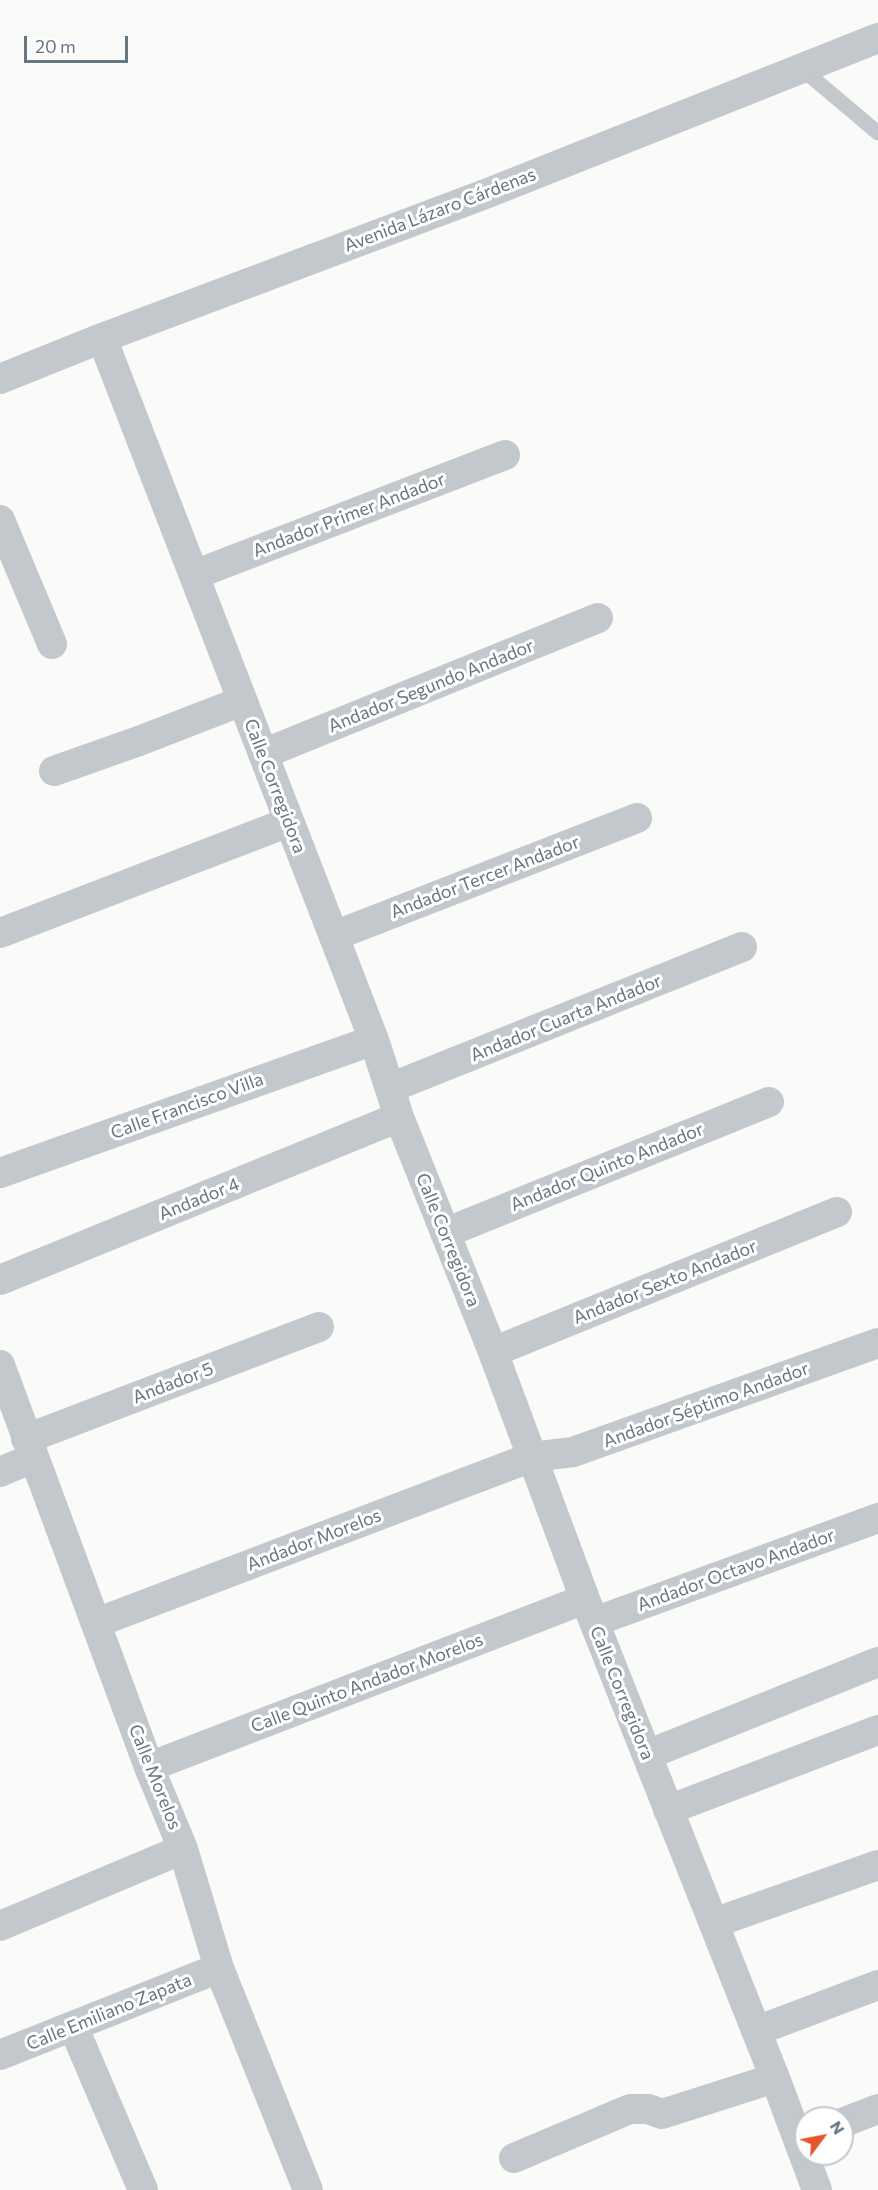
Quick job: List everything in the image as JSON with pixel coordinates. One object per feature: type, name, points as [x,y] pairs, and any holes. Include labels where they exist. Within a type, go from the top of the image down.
[{"type":"street","name":"Avenida Lázaro Cárdenas","points":[[0,379],[488,193],[878,38]]},
{"type":"street","name":"Calle Corregidora","points":[[102,339],[374,1040],[399,1118],[493,1352],[590,1611],[756,2031],[794,2120]]},
{"type":"street","name":"Andador Primer Andador","points":[[194,575],[505,455]]},
{"type":"street","points":[[0,520],[52,644]]},
{"type":"street","name":"Andador Segundo Andador","points":[[263,754],[598,618]]},
{"type":"street","points":[[54,771],[242,701]]},
{"type":"street","name":"Andador Tercer Andador","points":[[334,936],[637,818]]},
{"type":"street","points":[[0,933],[289,822]]},
{"type":"street","name":"Andador Cuarta Andador","points":[[390,1088],[742,947]]},
{"type":"street","name":"Calle Francisco Villa","points":[[0,1173],[374,1040]]},
{"type":"street","name":"Andador Quinto Andador","points":[[446,1233],[769,1102]]},
{"type":"street","name":"Andador 4","points":[[0,1280],[399,1118]]},
{"type":"street","name":"Andador Sexto Andador","points":[[493,1352],[837,1212]]},
{"type":"street","name":"Andador 5","points":[[0,1472],[30,1449],[319,1327]]},
{"type":"street","name":"Andador Séptimo Andador","points":[[532,1457],[573,1452],[878,1343]]},
{"type":"street","name":"Calle Morelos","points":[[0,1365],[149,1767],[183,1849],[219,1968],[308,2190]]},
{"type":"street","name":"Andador Morelos","points":[[96,1623],[532,1457]]},
{"type":"street","name":"Andador Octavo Andador","points":[[590,1611],[878,1518]]},
{"type":"street","name":"Calle Quinto Andador Morelos","points":[[149,1767],[590,1611]]},
{"type":"street","points":[[647,1755],[878,1662]]},
{"type":"street","points":[[668,1809],[878,1730]]},
{"type":"street","points":[[0,1926],[183,1849]]},
{"type":"street","points":[[714,1923],[878,1865]]},
{"type":"street","name":"Calle Emiliano Zapata","points":[[0,2055],[219,1968]]},
{"type":"street","points":[[756,2031],[878,1985]]},
{"type":"street","points":[[73,2026],[143,2190]]},
{"type":"street","points":[[514,2158],[630,2109],[648,2109],[662,2114],[775,2078]]},
{"type":"street","points":[[854,2118],[878,2109]]},
{"type":"street","name":"Calle Corregidora","points":[[810,2166],[817,2190]]},
{"type":"lane","points":[[801,68],[878,133]]}]
